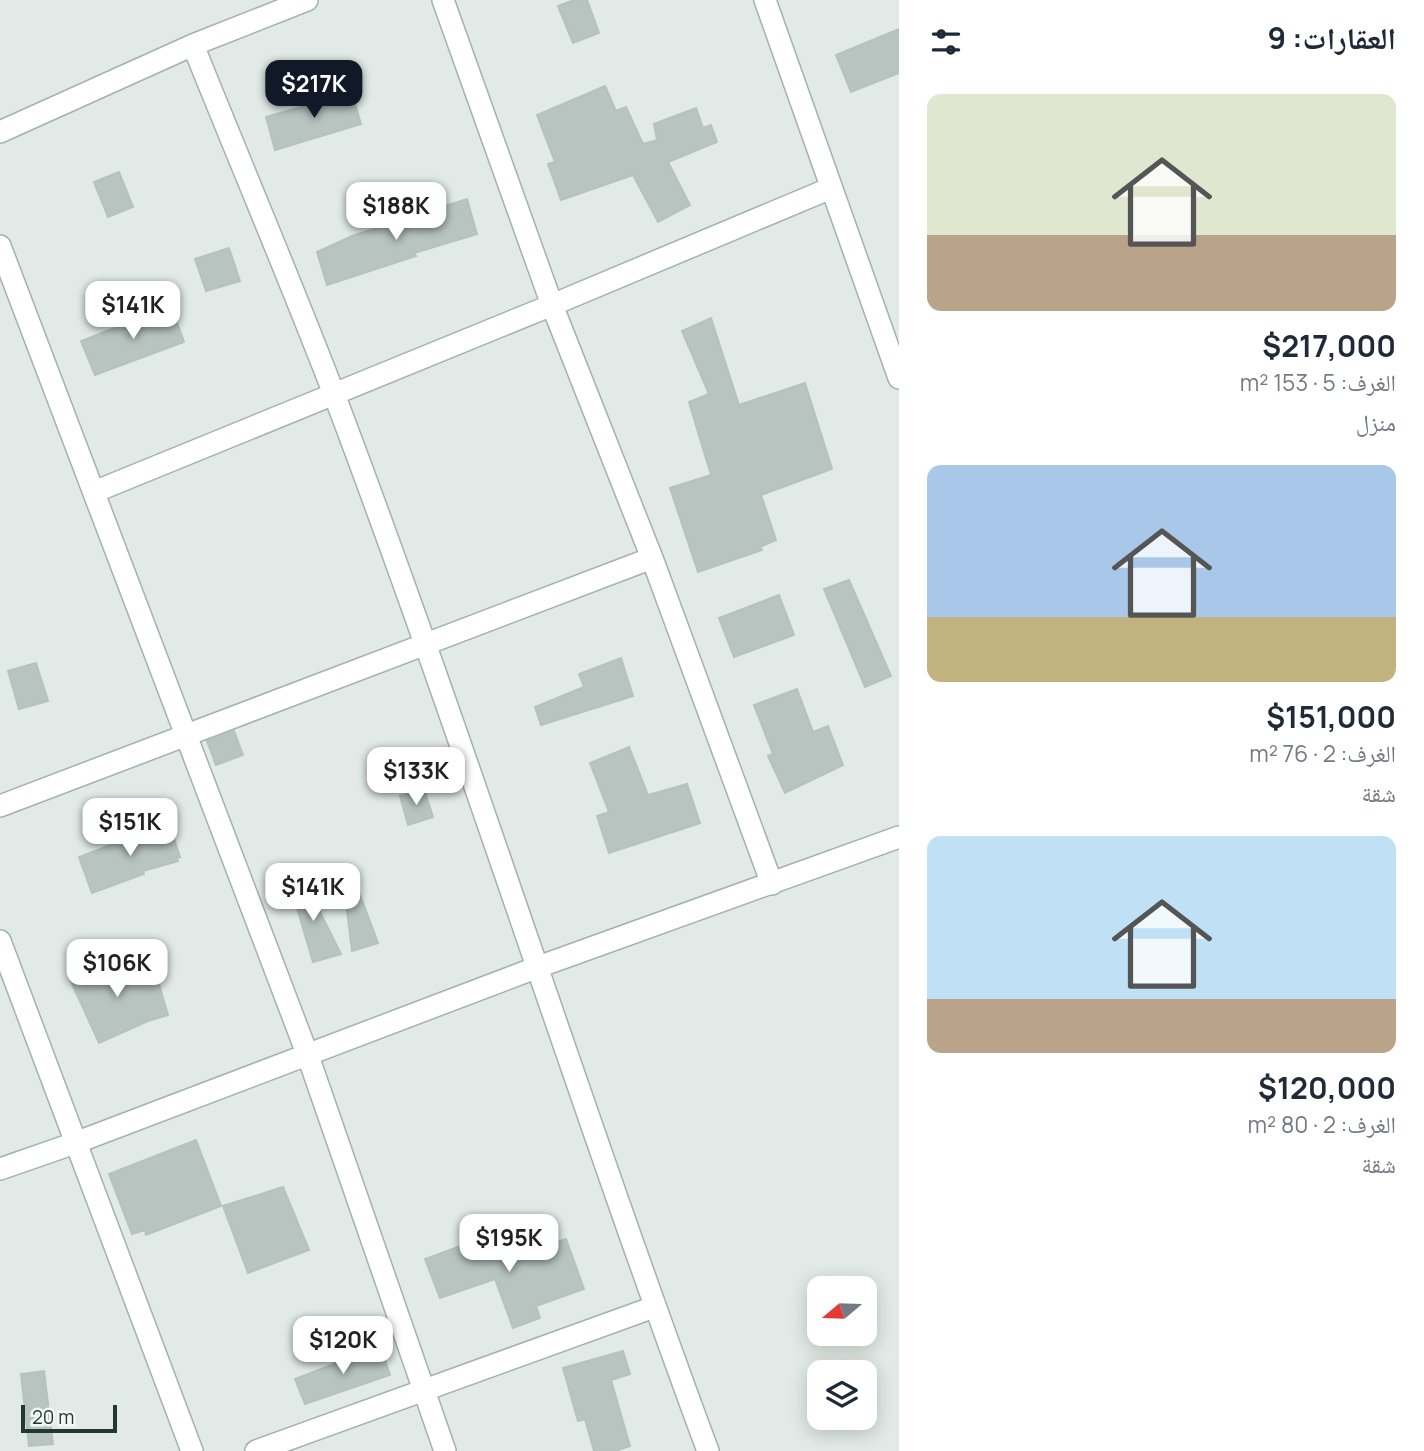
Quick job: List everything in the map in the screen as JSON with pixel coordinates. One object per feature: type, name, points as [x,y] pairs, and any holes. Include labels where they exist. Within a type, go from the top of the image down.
[{"type":"street","points":[[0,132],[193,46],[307,0]]},
{"type":"street","points":[[443,0],[552,305],[652,558],[772,884]]},
{"type":"street","points":[[765,0],[899,378]]},
{"type":"street","points":[[193,46],[333,394],[538,967],[654,1307],[708,1451]]},
{"type":"street","points":[[94,492],[831,188]]},
{"type":"street","points":[[0,246],[307,1056],[445,1451]]},
{"type":"street","points":[[0,806],[652,558]]},
{"type":"street","points":[[0,1169],[307,1056],[538,967],[899,836]]},
{"type":"street","points":[[0,941],[192,1451]]},
{"type":"street","points":[[256,1451],[654,1307]]},
{"type":"building","points":[[574,0],[587,0],[599,33],[573,43],[558,6]]},
{"type":"building","points":[[899,29],[899,73],[851,92],[836,55]]},
{"type":"building","points":[[605,86],[616,111],[626,107],[643,144],[657,140],[654,124],[696,108],[703,128],[711,125],[717,142],[668,162],[690,205],[658,222],[633,175],[561,200],[548,164],[555,162],[537,115]]},
{"type":"building","points":[[350,87],[361,124],[275,150],[266,117],[326,100],[325,95]]},
{"type":"building","points":[[119,172],[133,207],[108,217],[94,182]]},
{"type":"building","points":[[467,199],[477,234],[414,253],[416,256],[327,285],[317,252],[352,236]]},
{"type":"building","points":[[229,248],[240,281],[206,291],[195,259]]},
{"type":"building","points":[[171,306],[184,342],[95,375],[81,341]]},
{"type":"building","points":[[711,318],[739,405],[805,383],[832,469],[761,495],[776,540],[760,547],[762,550],[698,572],[670,488],[711,475],[689,402],[709,394],[682,331]]},
{"type":"building","points":[[849,580],[891,676],[865,687],[824,589]]},
{"type":"building","points":[[779,595],[794,635],[734,657],[719,618]]},
{"type":"building","points":[[621,658],[633,696],[541,725],[535,707],[584,687],[579,674]]},
{"type":"building","points":[[36,663],[48,701],[19,709],[8,671]]},
{"type":"building","points":[[797,689],[813,732],[828,726],[843,765],[785,793],[768,756],[773,754],[754,705]]},
{"type":"building","points":[[234,731],[243,755],[216,765],[207,741]]},
{"type":"building","points":[[629,747],[648,795],[687,784],[700,823],[609,853],[597,816],[609,812],[590,763]]},
{"type":"building","points":[[424,789],[433,817],[408,825],[400,796]]},
{"type":"building","points":[[169,823],[180,857],[177,858],[178,861],[143,871],[144,874],[92,893],[79,857]]},
{"type":"building","points":[[302,876],[341,954],[313,962],[289,881]]},
{"type":"building","points":[[353,876],[378,943],[352,951],[343,878]]},
{"type":"building","points":[[132,957],[141,986],[158,981],[168,1015],[99,1043],[69,977]]},
{"type":"building","points":[[196,1140],[221,1206],[146,1235],[145,1230],[132,1234],[109,1174]]},
{"type":"building","points":[[283,1187],[309,1250],[248,1273],[223,1206]]},
{"type":"building","points":[[501,1231],[512,1258],[566,1239],[584,1289],[536,1306],[540,1318],[513,1328],[495,1279],[440,1298],[425,1259]]},
{"type":"building","points":[[380,1346],[390,1375],[305,1404],[295,1379]]},
{"type":"building","points":[[623,1351],[630,1374],[611,1380],[630,1446],[615,1451],[594,1451],[585,1419],[578,1421],[563,1368]]},
{"type":"building","points":[[44,1371],[53,1444],[29,1446],[21,1374]]}]
